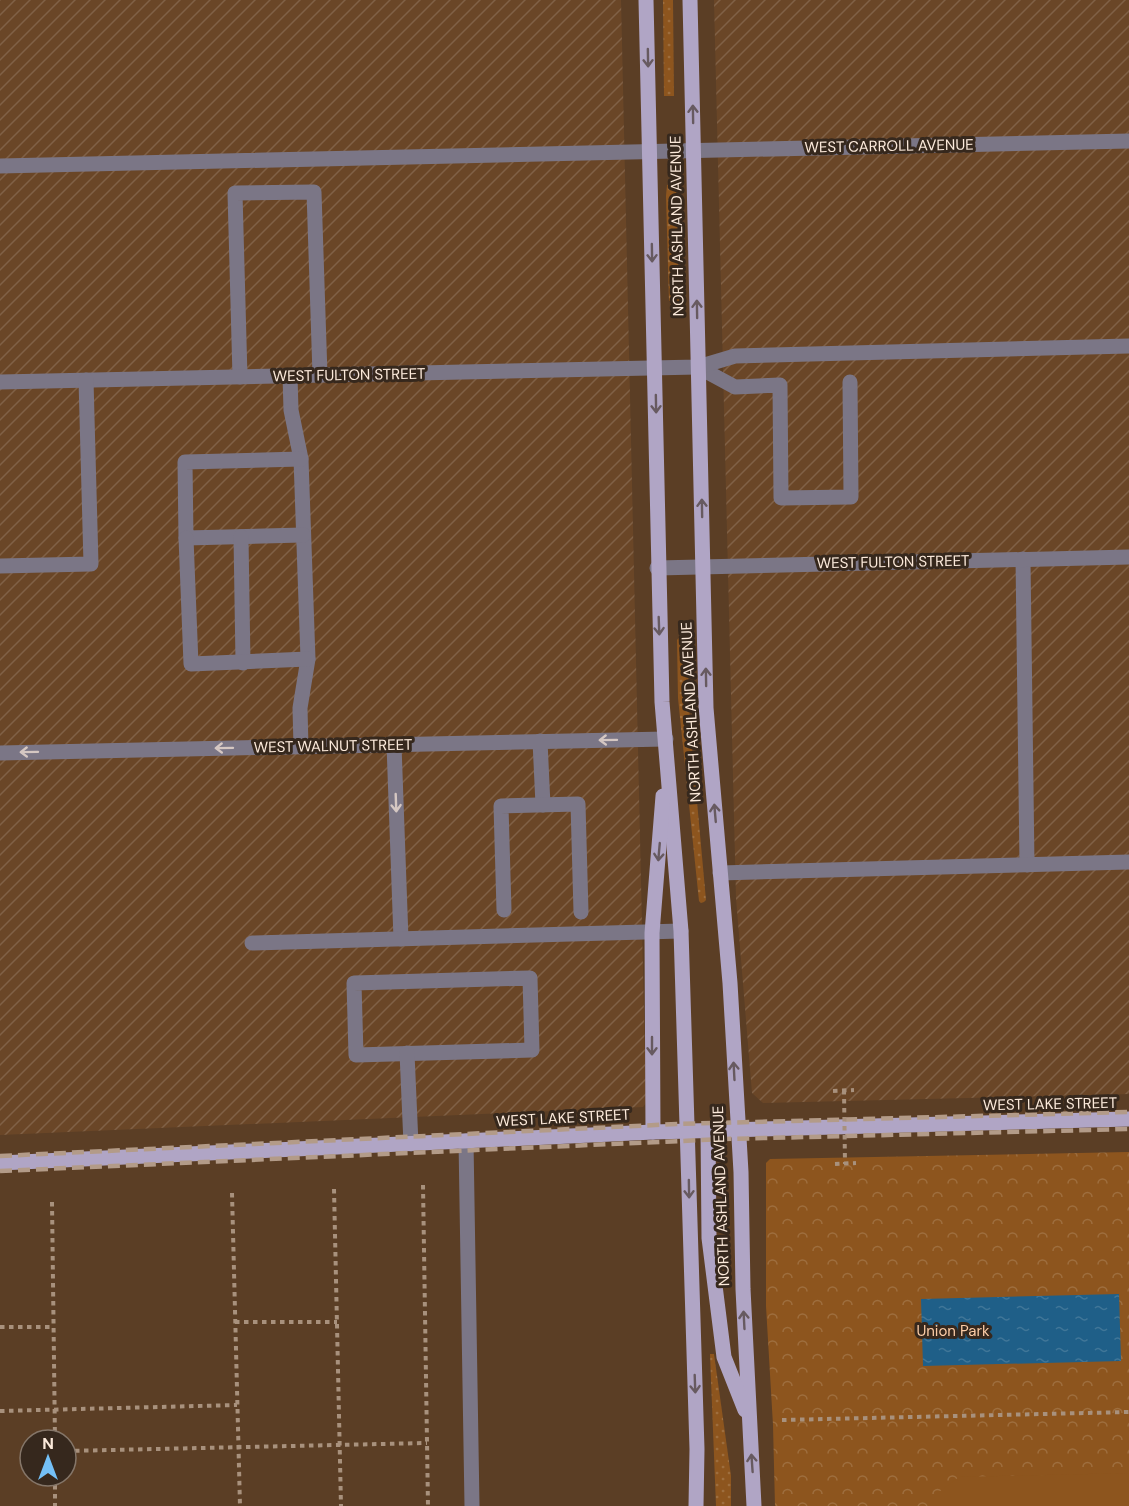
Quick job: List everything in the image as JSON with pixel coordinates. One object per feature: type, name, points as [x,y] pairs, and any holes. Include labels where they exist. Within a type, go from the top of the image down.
[{"type":"main road","name":"NORTH ASHLAND AVENUE","points":[[646,0],[655,368],[657,568],[662,702],[681,931],[697,1449],[696,1506]]},
{"type":"main road","name":"NORTH ASHLAND AVENUE","points":[[690,0],[706,708],[729,983],[738,1129],[754,1506]]},
{"type":"main road","name":"NORTH ASHLAND AVENUE","points":[[653,1132],[652,933],[667,745]]},
{"type":"main road","name":"WEST LAKE STREET","points":[[0,1163],[653,1132],[1129,1119]]},
{"type":"main road","name":"NORTH ASHLAND AVENUE","points":[[708,1130],[710,1238],[724,1357],[749,1421]]},
{"type":"street","name":"WEST CARROLL AVENUE","points":[[0,166],[1129,141]]},
{"type":"street","points":[[240,377],[235,193],[314,192],[320,375]]},
{"type":"street","points":[[698,367],[735,356],[1129,346]]},
{"type":"street","points":[[698,367],[735,387],[780,385],[781,498],[851,497],[850,382]]},
{"type":"street","name":"WEST FULTON STREET","points":[[0,382],[698,367]]},
{"type":"street","points":[[290,376],[291,410],[301,459],[308,659],[300,708],[302,747]]},
{"type":"street","points":[[0,566],[91,564],[86,381]]},
{"type":"street","points":[[301,459],[185,462],[186,538],[191,664],[308,659]]},
{"type":"street","points":[[186,538],[303,536]]},
{"type":"street","points":[[241,537],[243,663]]},
{"type":"street","name":"WEST FULTON STREET","points":[[657,568],[1129,557]]},
{"type":"street","points":[[1023,560],[1027,865]]},
{"type":"street","points":[[540,741],[543,805]]},
{"type":"street","name":"WEST WALNUT STREET","points":[[0,753],[540,741],[667,745]]},
{"type":"street","points":[[394,745],[401,939]]},
{"type":"street","points":[[504,910],[501,806],[578,804],[581,912]]},
{"type":"street","points":[[720,873],[1129,862]]},
{"type":"street","points":[[252,943],[681,931]]},
{"type":"street","points":[[530,978],[532,1050],[407,1053],[356,1055],[354,983],[530,978]]},
{"type":"street","points":[[407,1053],[411,1144]]},
{"type":"street","points":[[466,1141],[472,1506]]},
{"type":"path","points":[[844,1090],[845,1164]]},
{"type":"path","points":[[833,1091],[854,1090]]},
{"type":"path","points":[[835,1164],[856,1163]]},
{"type":"path","points":[[423,1185],[428,1506]]},
{"type":"path","points":[[334,1189],[341,1506]]},
{"type":"path","points":[[232,1193],[240,1506]]},
{"type":"path","points":[[52,1202],[55,1428]]},
{"type":"path","points":[[236,1322],[337,1322]]},
{"type":"path","points":[[0,1327],[53,1327]]},
{"type":"path","points":[[0,1411],[237,1405]]},
{"type":"path","points":[[782,1420],[1129,1412]]},
{"type":"path","points":[[78,1451],[427,1443]]},
{"type":"path","points":[[55,1488],[56,1506]]},
{"type":"shaded area","points":[[0,0],[621,0],[646,1103],[643,1107],[0,1135]]},
{"type":"shaded area","points":[[714,0],[1129,0],[1129,1094],[763,1103],[752,1093],[736,898]]},
{"type":"green space","points":[[663,0],[673,0],[674,96],[664,96]]},
{"type":"green space","points":[[676,184],[679,301],[669,301],[666,196],[667,185]]},
{"type":"green space","points":[[680,636],[685,636],[687,639],[690,725],[706,900],[701,903],[678,698],[677,640]]},
{"type":"green space","name":"Union Park","points":[[1129,1152],[1129,1506],[775,1506],[766,1306],[766,1163],[770,1159]]},
{"type":"green space","points":[[710,1354],[714,1354],[731,1476],[731,1506],[716,1506]]},
{"type":"green space","points":[[1129,1473],[1129,1506],[939,1506],[939,1492],[959,1477]]},
{"type":"water","points":[[1119,1294],[1121,1361],[923,1366],[921,1299]]},
{"type":"railway","points":[[0,1156],[677,1124],[1129,1112]]},
{"type":"railway","points":[[0,1171],[726,1139],[1129,1129]]}]
